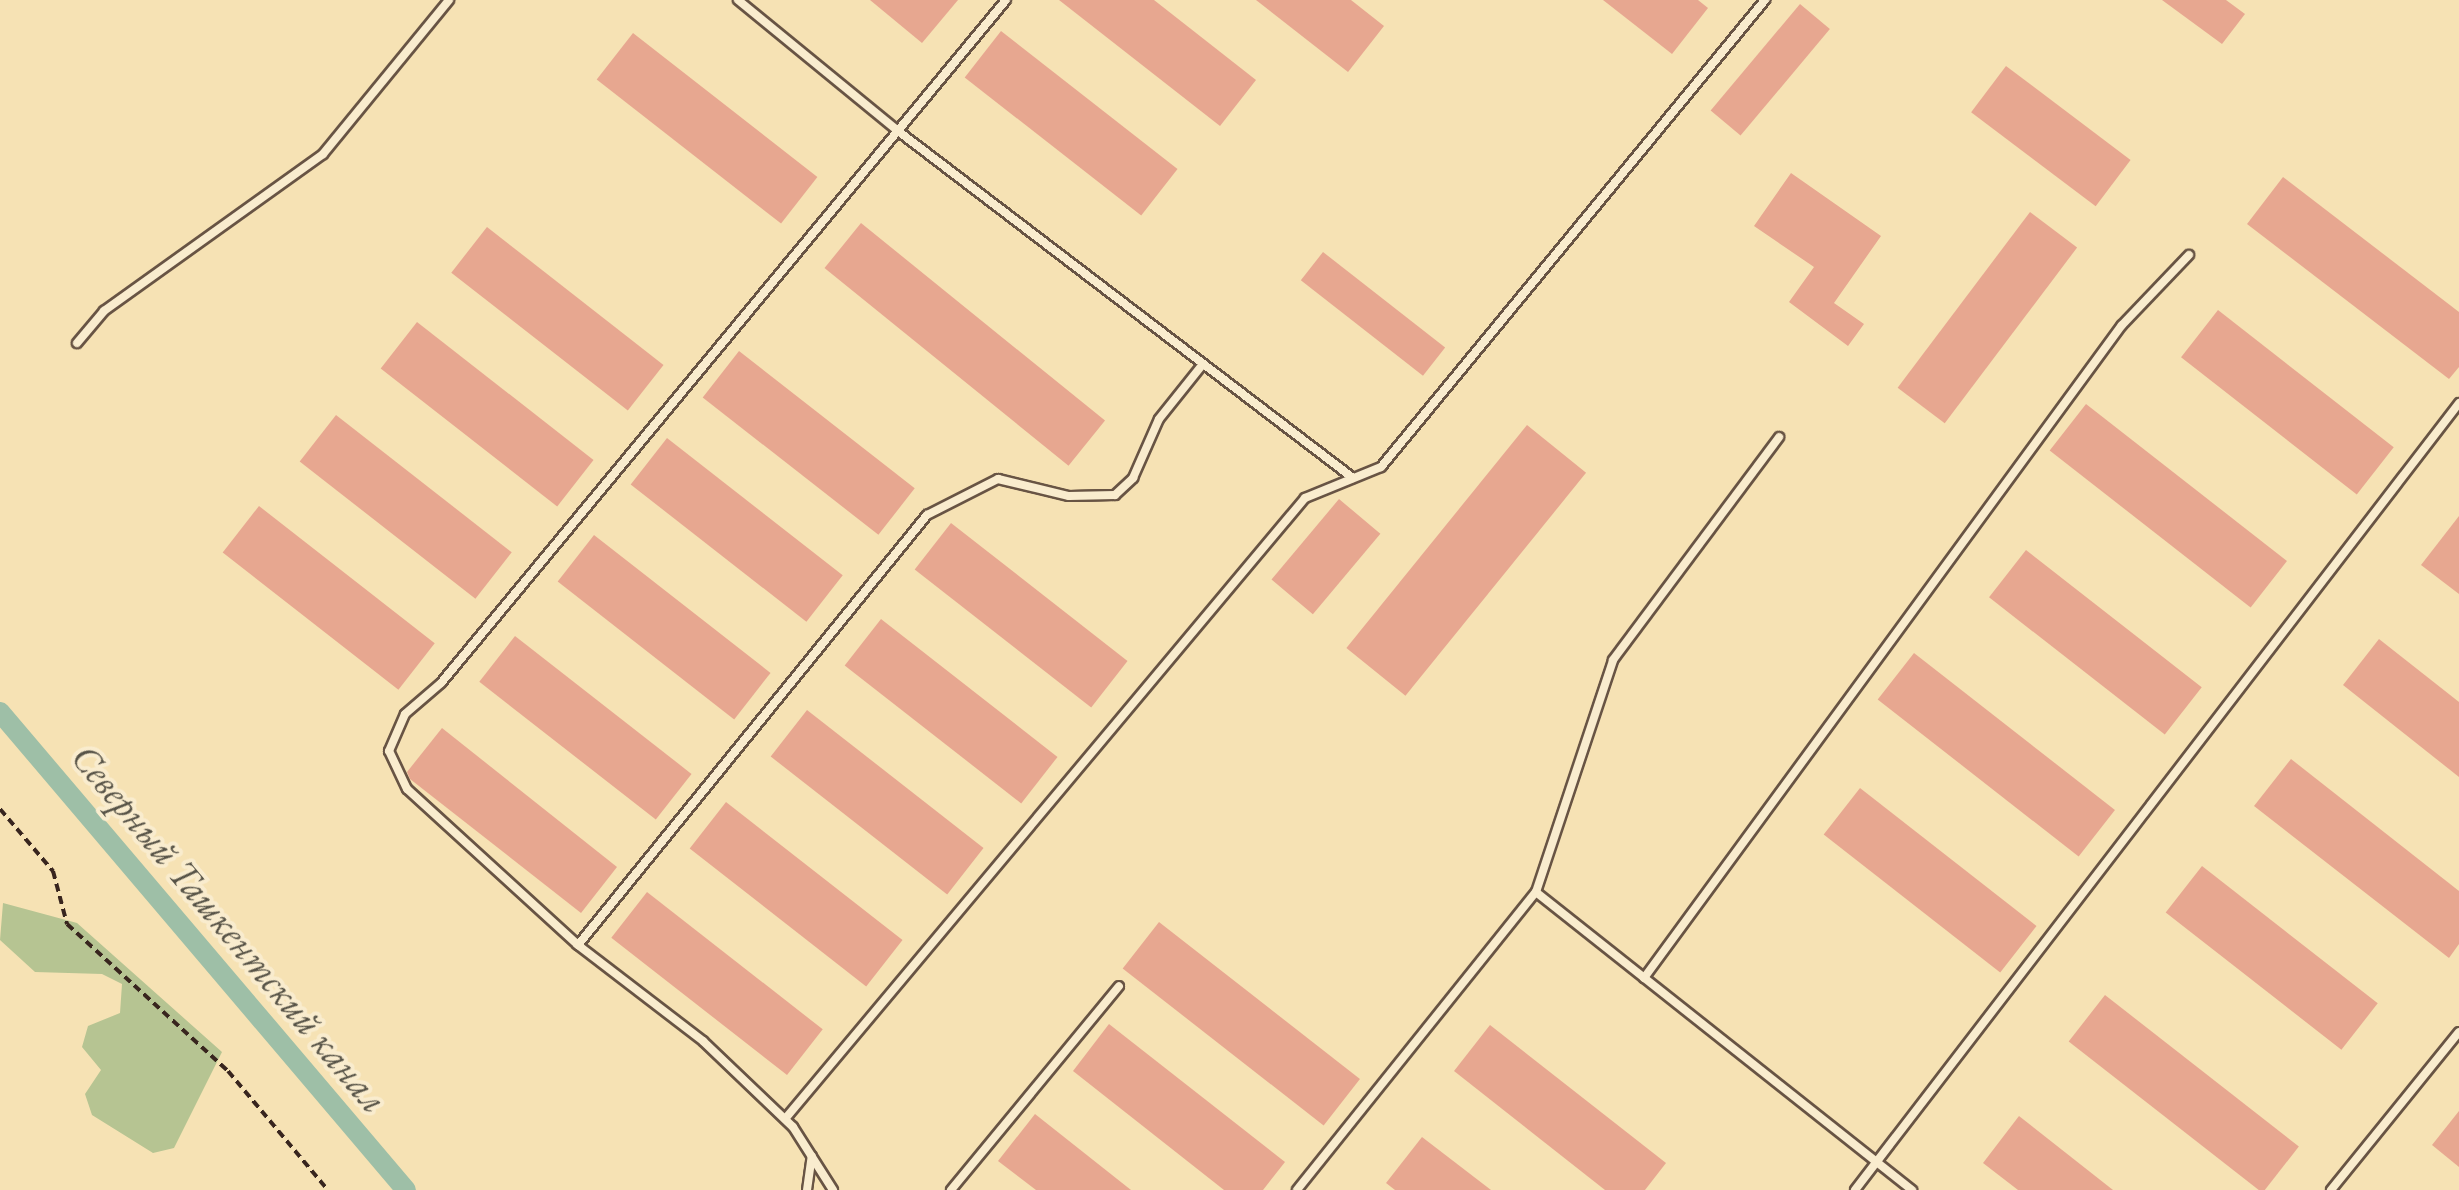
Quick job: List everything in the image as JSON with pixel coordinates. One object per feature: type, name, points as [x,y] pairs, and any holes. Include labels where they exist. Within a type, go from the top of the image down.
[{"type":"lane","points":[[77,344],[104,311],[323,154],[449,0]]},
{"type":"lane","points":[[738,0],[898,131],[1353,478]]},
{"type":"lane","points":[[833,1190],[786,1120],[704,1041],[578,945],[407,789],[389,750],[405,714],[441,683],[1006,0]]},
{"type":"lane","points":[[786,1120],[1304,498],[1381,467],[1765,0]]},
{"type":"lane","points":[[1644,978],[2122,325],[2189,254]]},
{"type":"lane","points":[[578,945],[927,515],[998,479],[1070,496],[1115,495],[1133,478],[1159,419],[1202,364]]},
{"type":"lane","points":[[1855,1190],[2459,402]]},
{"type":"lane","points":[[1297,1190],[1536,892],[1613,660],[1780,437]]},
{"type":"lane","points":[[1536,892],[1912,1190]]},
{"type":"lane","points":[[951,1190],[1119,986]]},
{"type":"lane","points":[[2331,1190],[2459,1032]]},
{"type":"lane","points":[[807,1190],[812,1156]]},
{"type":"path","points":[[0,809],[53,871],[67,924],[228,1071],[328,1190]]},
{"type":"green space","points":[[3,903],[77,923],[222,1052],[174,1148],[153,1153],[92,1115],[85,1094],[101,1070],[82,1047],[88,1026],[120,1013],[122,984],[102,974],[35,972],[0,940]]},
{"type":"building","points":[[870,0],[958,0],[922,43]]},
{"type":"building","points":[[1059,0],[1154,0],[1256,80],[1220,126]]},
{"type":"building","points":[[1256,0],[1351,0],[1384,26],[1348,72]]},
{"type":"building","points":[[1603,0],[1698,0],[1708,8],[1672,54]]},
{"type":"building","points":[[2162,0],[2226,0],[2245,14],[2222,44]]},
{"type":"building","points":[[1800,4],[1830,29],[1741,136],[1711,110]]},
{"type":"building","points":[[1001,31],[1178,169],[1141,215],[965,77]]},
{"type":"building","points":[[633,33],[817,177],[781,224],[597,79]]},
{"type":"building","points":[[2006,66],[2131,160],[2096,206],[1971,112]]},
{"type":"building","points":[[1791,173],[1881,236],[1834,303],[1864,324],[1848,346],[1789,302],[1814,267],[1754,226]]},
{"type":"building","points":[[2283,177],[2459,312],[2459,367],[2449,379],[2247,224]]},
{"type":"building","points":[[2030,212],[2077,248],[1945,423],[1898,388]]},
{"type":"building","points":[[861,223],[1105,421],[1069,466],[824,268]]},
{"type":"building","points":[[487,227],[664,365],[628,411],[451,273]]},
{"type":"building","points":[[1323,252],[1445,347],[1423,376],[1301,280]]},
{"type":"building","points":[[2218,310],[2394,447],[2357,495],[2181,357]]},
{"type":"building","points":[[417,322],[594,460],[557,506],[381,368]]},
{"type":"building","points":[[739,351],[915,488],[878,535],[703,397]]},
{"type":"building","points":[[2086,404],[2287,561],[2251,607],[2050,450]]},
{"type":"building","points":[[336,415],[512,552],[475,599],[300,461]]},
{"type":"building","points":[[1527,425],[1586,473],[1405,696],[1346,648]]},
{"type":"building","points":[[667,438],[843,575],[806,622],[631,484]]},
{"type":"building","points":[[1339,499],[1380,534],[1313,614],[1272,579]]},
{"type":"building","points":[[259,506],[435,643],[398,690],[223,552]]},
{"type":"building","points":[[2459,516],[2459,594],[2421,565]]},
{"type":"building","points":[[951,523],[1128,661],[1091,707],[915,569]]},
{"type":"building","points":[[594,535],[771,673],[734,719],[558,581]]},
{"type":"building","points":[[2026,550],[2202,687],[2165,735],[1989,597]]},
{"type":"building","points":[[881,619],[1058,757],[1021,803],[845,665]]},
{"type":"building","points":[[515,636],[692,774],[656,820],[479,682]]},
{"type":"building","points":[[2379,639],[2459,702],[2459,777],[2343,685]]},
{"type":"building","points":[[1914,653],[2115,810],[2079,856],[1878,699]]},
{"type":"building","points":[[807,710],[984,848],[947,894],[771,756]]},
{"type":"building","points":[[442,728],[617,867],[581,913],[410,779],[407,772]]},
{"type":"building","points":[[2291,759],[2459,891],[2459,944],[2449,958],[2254,806]]},
{"type":"building","points":[[1860,788],[2037,926],[2000,972],[1824,834]]},
{"type":"building","points":[[726,802],[903,940],[866,986],[690,848]]},
{"type":"building","points":[[2202,866],[2378,1003],[2341,1050],[2166,912]]},
{"type":"building","points":[[647,892],[823,1029],[787,1075],[611,938]]},
{"type":"building","points":[[1159,922],[1360,1079],[1324,1125],[1123,968]]},
{"type":"building","points":[[2105,995],[2299,1146],[2265,1190],[2259,1190],[2069,1041]]},
{"type":"building","points":[[1109,1024],[1285,1162],[1263,1190],[1224,1190],[1073,1071]]},
{"type":"building","points":[[1490,1025],[1666,1163],[1645,1190],[1605,1190],[1454,1071]]},
{"type":"building","points":[[2459,1111],[2459,1167],[2432,1145]]},
{"type":"building","points":[[1035,1114],[1131,1190],[1036,1190],[998,1161]]},
{"type":"building","points":[[2019,1116],[2113,1190],[2018,1190],[1983,1163]]},
{"type":"building","points":[[1422,1137],[1491,1190],[1395,1190],[1386,1183]]},
{"type":"waterway","name":"Северный Ташкентский канал","points":[[0,712],[406,1190]]}]
